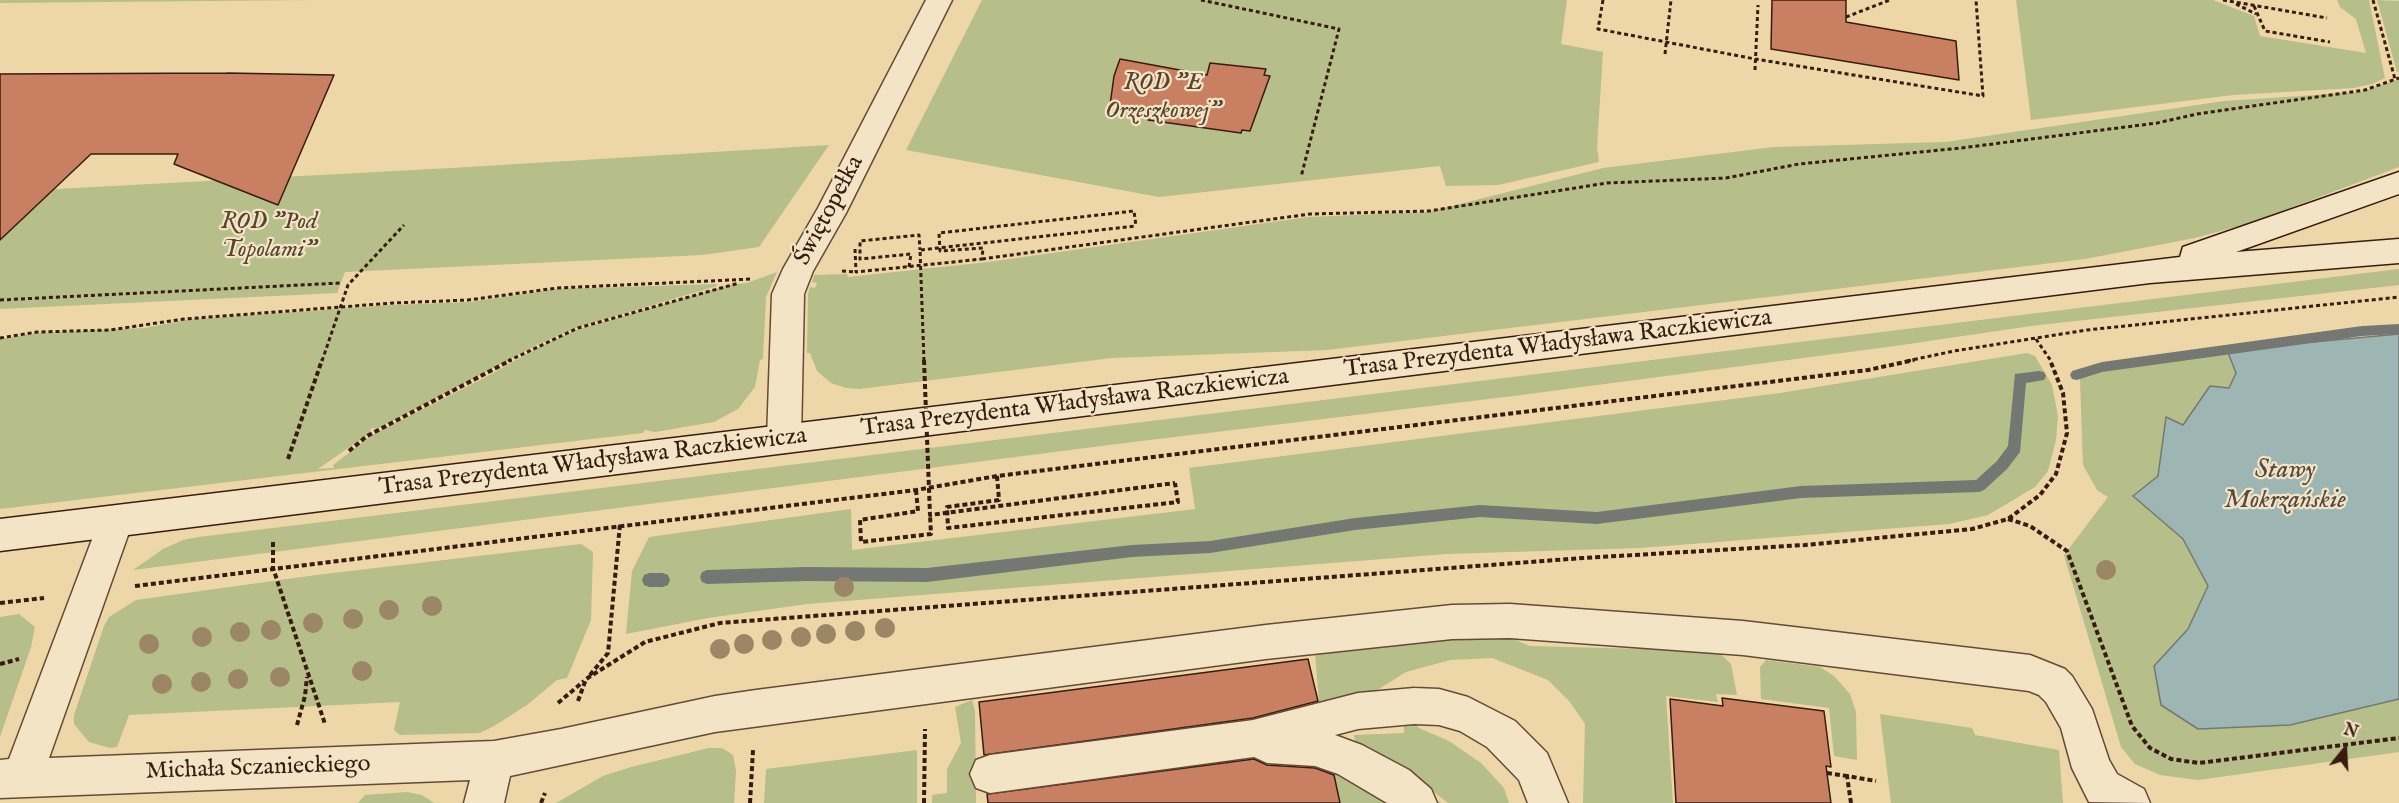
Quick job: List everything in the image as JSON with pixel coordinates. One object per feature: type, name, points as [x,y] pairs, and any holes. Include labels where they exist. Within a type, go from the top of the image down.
[{"type":"street","name":"Świętopełka","points":[[784,439],[788,294],[798,269],[831,213],[939,0]]},
{"type":"street","name":"Trasa Prezydenta Władysława Raczkiewicza","points":[[2150,271],[2399,183]]},
{"type":"street","name":"Trasa Prezydenta Władysława Raczkiewicza","points":[[0,535],[2150,271],[2399,251]]},
{"type":"street","name":"Michała Sczanieckiego","points":[[116,521],[91,592],[11,778],[494,760],[561,748],[714,714],[1266,642],[1452,622],[1510,621],[1743,638],[2031,673],[2044,677],[2059,689],[2078,722],[2092,768],[2103,788],[2130,803]]},
{"type":"street","points":[[1417,803],[1395,784],[1372,769],[1315,747],[1292,744],[1264,744],[991,777],[1253,740],[1311,722],[1369,710],[1414,706],[1439,707],[1468,715],[1501,734],[1533,767],[1548,803]]},
{"type":"street","points":[[484,803],[494,760]]},
{"type":"path","points":[[1201,0],[1339,29],[1301,177]]},
{"type":"path","points":[[1603,0],[1598,29],[1755,59],[1983,96],[1976,0]]},
{"type":"path","points":[[1665,54],[1671,0]]},
{"type":"path","points":[[1846,17],[1890,0]]},
{"type":"path","points":[[2223,0],[2327,18]]},
{"type":"path","points":[[341,457],[368,436],[537,346],[578,328],[746,281],[777,270],[856,272],[909,267],[1310,214],[1429,211],[1607,183],[1726,178],[1799,164],[1961,148],[2157,123],[2197,114],[2365,90],[2397,79],[2373,0]]},
{"type":"path","points":[[2230,2],[2257,15]]},
{"type":"path","points":[[1755,70],[1758,5]]},
{"type":"path","points":[[2254,6],[2265,31],[2330,42]]},
{"type":"path","points":[[920,250],[1137,226],[1134,212],[939,233],[940,251],[983,248],[982,259]]},
{"type":"path","points":[[831,213],[853,217],[856,272]]},
{"type":"path","points":[[909,267],[911,254],[860,259],[860,242],[919,235],[931,534],[861,542],[860,520],[918,511],[916,490]]},
{"type":"path","points":[[0,338],[37,332],[110,330],[184,319],[468,300],[557,288],[746,281]]},
{"type":"path","points":[[0,300],[341,283]]},
{"type":"path","points":[[0,603],[620,524],[916,490],[997,476],[1868,370],[1954,351],[2087,330],[2399,297]]},
{"type":"path","points":[[586,679],[645,642],[720,623],[1583,558],[1805,545],[1972,529],[2008,519],[2040,495],[2056,474],[2067,433],[2063,393],[2052,363],[2036,339]]},
{"type":"path","points":[[930,515],[1175,483],[1179,502],[948,528],[947,507],[999,500],[997,476]]},
{"type":"path","points":[[2008,519],[2030,526],[2067,551],[2132,726],[2150,747],[2171,759],[2199,763],[2399,738]]},
{"type":"path","points":[[553,708],[586,679],[608,653],[620,524]]},
{"type":"path","points":[[924,803],[926,685]]},
{"type":"path","points":[[750,803],[753,739]]},
{"type":"path","points":[[1827,773],[1876,781]]},
{"type":"path","points":[[1847,776],[1851,803]]},
{"type":"green space","points":[[0,0],[313,0],[0,3]]},
{"type":"green space","name":"ROD \"E Orzeszkowej\"","points":[[982,0],[1567,0],[1561,44],[1603,52],[1597,147],[1599,162],[1498,185],[1446,186],[1440,166],[1159,197],[906,150]]},
{"type":"green space","points":[[2016,0],[2213,0],[2254,16],[2260,36],[2366,53],[2356,19],[2340,7],[2337,0],[2369,0],[2385,78],[2354,88],[2233,95],[2031,120]]},
{"type":"green space","points":[[2377,0],[2399,1],[2399,72],[2397,72]]},
{"type":"green space","points":[[2399,79],[2399,167],[2250,223],[2195,238],[2085,259],[1327,350],[1112,358],[859,389],[831,383],[817,371],[810,353],[807,353],[808,294],[810,287],[815,288],[817,283],[812,282],[814,275],[847,274],[848,277],[988,262],[1308,217],[1428,212],[1603,168],[1774,147],[1946,142],[2224,101],[2361,92]]},
{"type":"green space","name":"ROD \"Pod Topolami\"","points":[[829,145],[759,247],[702,255],[345,272],[337,293],[0,309],[0,192]]},
{"type":"green space","points":[[2399,269],[2399,285],[2031,326],[1513,396],[1117,444],[133,570],[163,549],[183,540],[199,537]]},
{"type":"green space","points":[[777,272],[766,297],[763,359],[760,360],[755,387],[738,409],[714,422],[655,432],[645,430],[643,433],[0,509],[0,339],[37,333],[145,328],[185,320],[392,305],[470,302],[557,289],[716,284],[717,286],[578,327],[537,345],[377,429],[371,428],[370,433],[318,469],[334,468],[333,465],[372,435],[539,347],[576,330],[729,285],[747,283]]},
{"type":"green space","points":[[2227,350],[2236,373],[2229,388],[2210,386],[2183,425],[2166,417],[2158,476],[2133,496],[2183,539],[2208,586],[2188,629],[2154,666],[2290,725],[2399,699],[2399,752],[2198,780],[2160,775],[2135,764],[2121,747],[2064,555],[2108,497],[2097,490],[2083,465],[2080,379],[2102,367]]},
{"type":"green space","points":[[2027,353],[2035,356],[2052,385],[2058,416],[2056,440],[2048,471],[2035,487],[1988,515],[1949,524],[1640,548],[1447,554],[807,604],[708,618],[626,634],[632,571],[649,537],[851,509],[852,550],[1195,509],[1189,468],[1780,393]]},
{"type":"green space","points":[[581,544],[593,552],[591,620],[567,678],[557,680],[527,705],[480,733],[400,735],[394,730],[400,702],[129,715],[117,747],[110,748],[89,742],[74,724],[74,715],[104,626],[109,617],[136,600],[316,575]]},
{"type":"green space","points":[[19,614],[35,627],[31,647],[0,737],[0,617]]},
{"type":"green space","points":[[1485,627],[1530,646],[1718,651],[1731,664],[1737,695],[1716,694],[1718,702],[1666,696],[1673,803],[1583,803],[1585,724],[1570,702],[1548,680],[1492,658],[1450,660],[1406,672],[1374,692],[1319,703],[1315,652]]},
{"type":"green space","points":[[1766,660],[1820,667],[1834,676],[1850,694],[1856,712],[1857,760],[1834,756],[1829,708],[1761,699],[1760,667]]},
{"type":"green space","points":[[972,700],[975,711],[976,803],[932,803],[932,795],[947,793],[947,769],[961,743],[955,707]]},
{"type":"green space","points":[[1880,714],[1972,728],[1975,735],[2059,750],[2063,803],[1891,803]]},
{"type":"green space","points":[[1411,720],[1419,728],[1449,741],[1481,763],[1504,788],[1509,803],[1448,803],[1407,771],[1403,774],[1441,803],[1433,803],[1358,755],[1354,735],[1404,733],[1404,724]]},
{"type":"green space","points":[[709,748],[722,748],[733,755],[736,770],[734,803],[556,803],[603,776]]},
{"type":"green space","points":[[917,750],[917,803],[764,803],[766,769]]},
{"type":"green space","points":[[1332,766],[1403,803],[1340,803]]},
{"type":"green space","points":[[407,792],[422,795],[434,803],[358,803],[365,795]]},
{"type":"water","name":"Stawy Mokrzańskie","points":[[2399,334],[2399,699],[2290,725],[2198,729],[2161,705],[2154,666],[2188,629],[2208,586],[2183,539],[2133,496],[2158,476],[2166,417],[2183,425],[2210,386],[2229,388],[2236,373],[2227,350]]},
{"type":"building","points":[[1772,0],[1846,0],[1846,22],[1956,41],[1959,80],[1771,49]]},
{"type":"building","points":[[1120,59],[1207,75],[1210,63],[1266,69],[1264,75],[1270,76],[1250,131],[1242,130],[1241,133],[1148,120],[1152,111],[1110,105],[1114,76]]},
{"type":"building","points":[[0,74],[334,75],[278,205],[174,164],[178,154],[91,154],[0,240]]},
{"type":"building","points":[[1308,659],[1318,701],[1253,718],[984,755],[979,702]]},
{"type":"building","points":[[1722,698],[1824,711],[1831,767],[1826,766],[1831,803],[1676,803],[1670,699],[1723,706]]},
{"type":"building","points":[[1254,759],[1267,765],[1315,768],[1334,775],[1340,803],[988,803],[987,794]]},
{"type":"waterway","points":[[2077,375],[2102,367],[2362,331],[2399,329]]},
{"type":"waterway","points":[[707,577],[806,574],[927,575],[1132,551],[1210,547],[1355,524],[1480,511],[1597,518],[1801,492],[1979,486],[2002,465],[2015,448],[2020,378],[2039,376]]},
{"type":"waterway","points":[[649,580],[663,580]]}]
